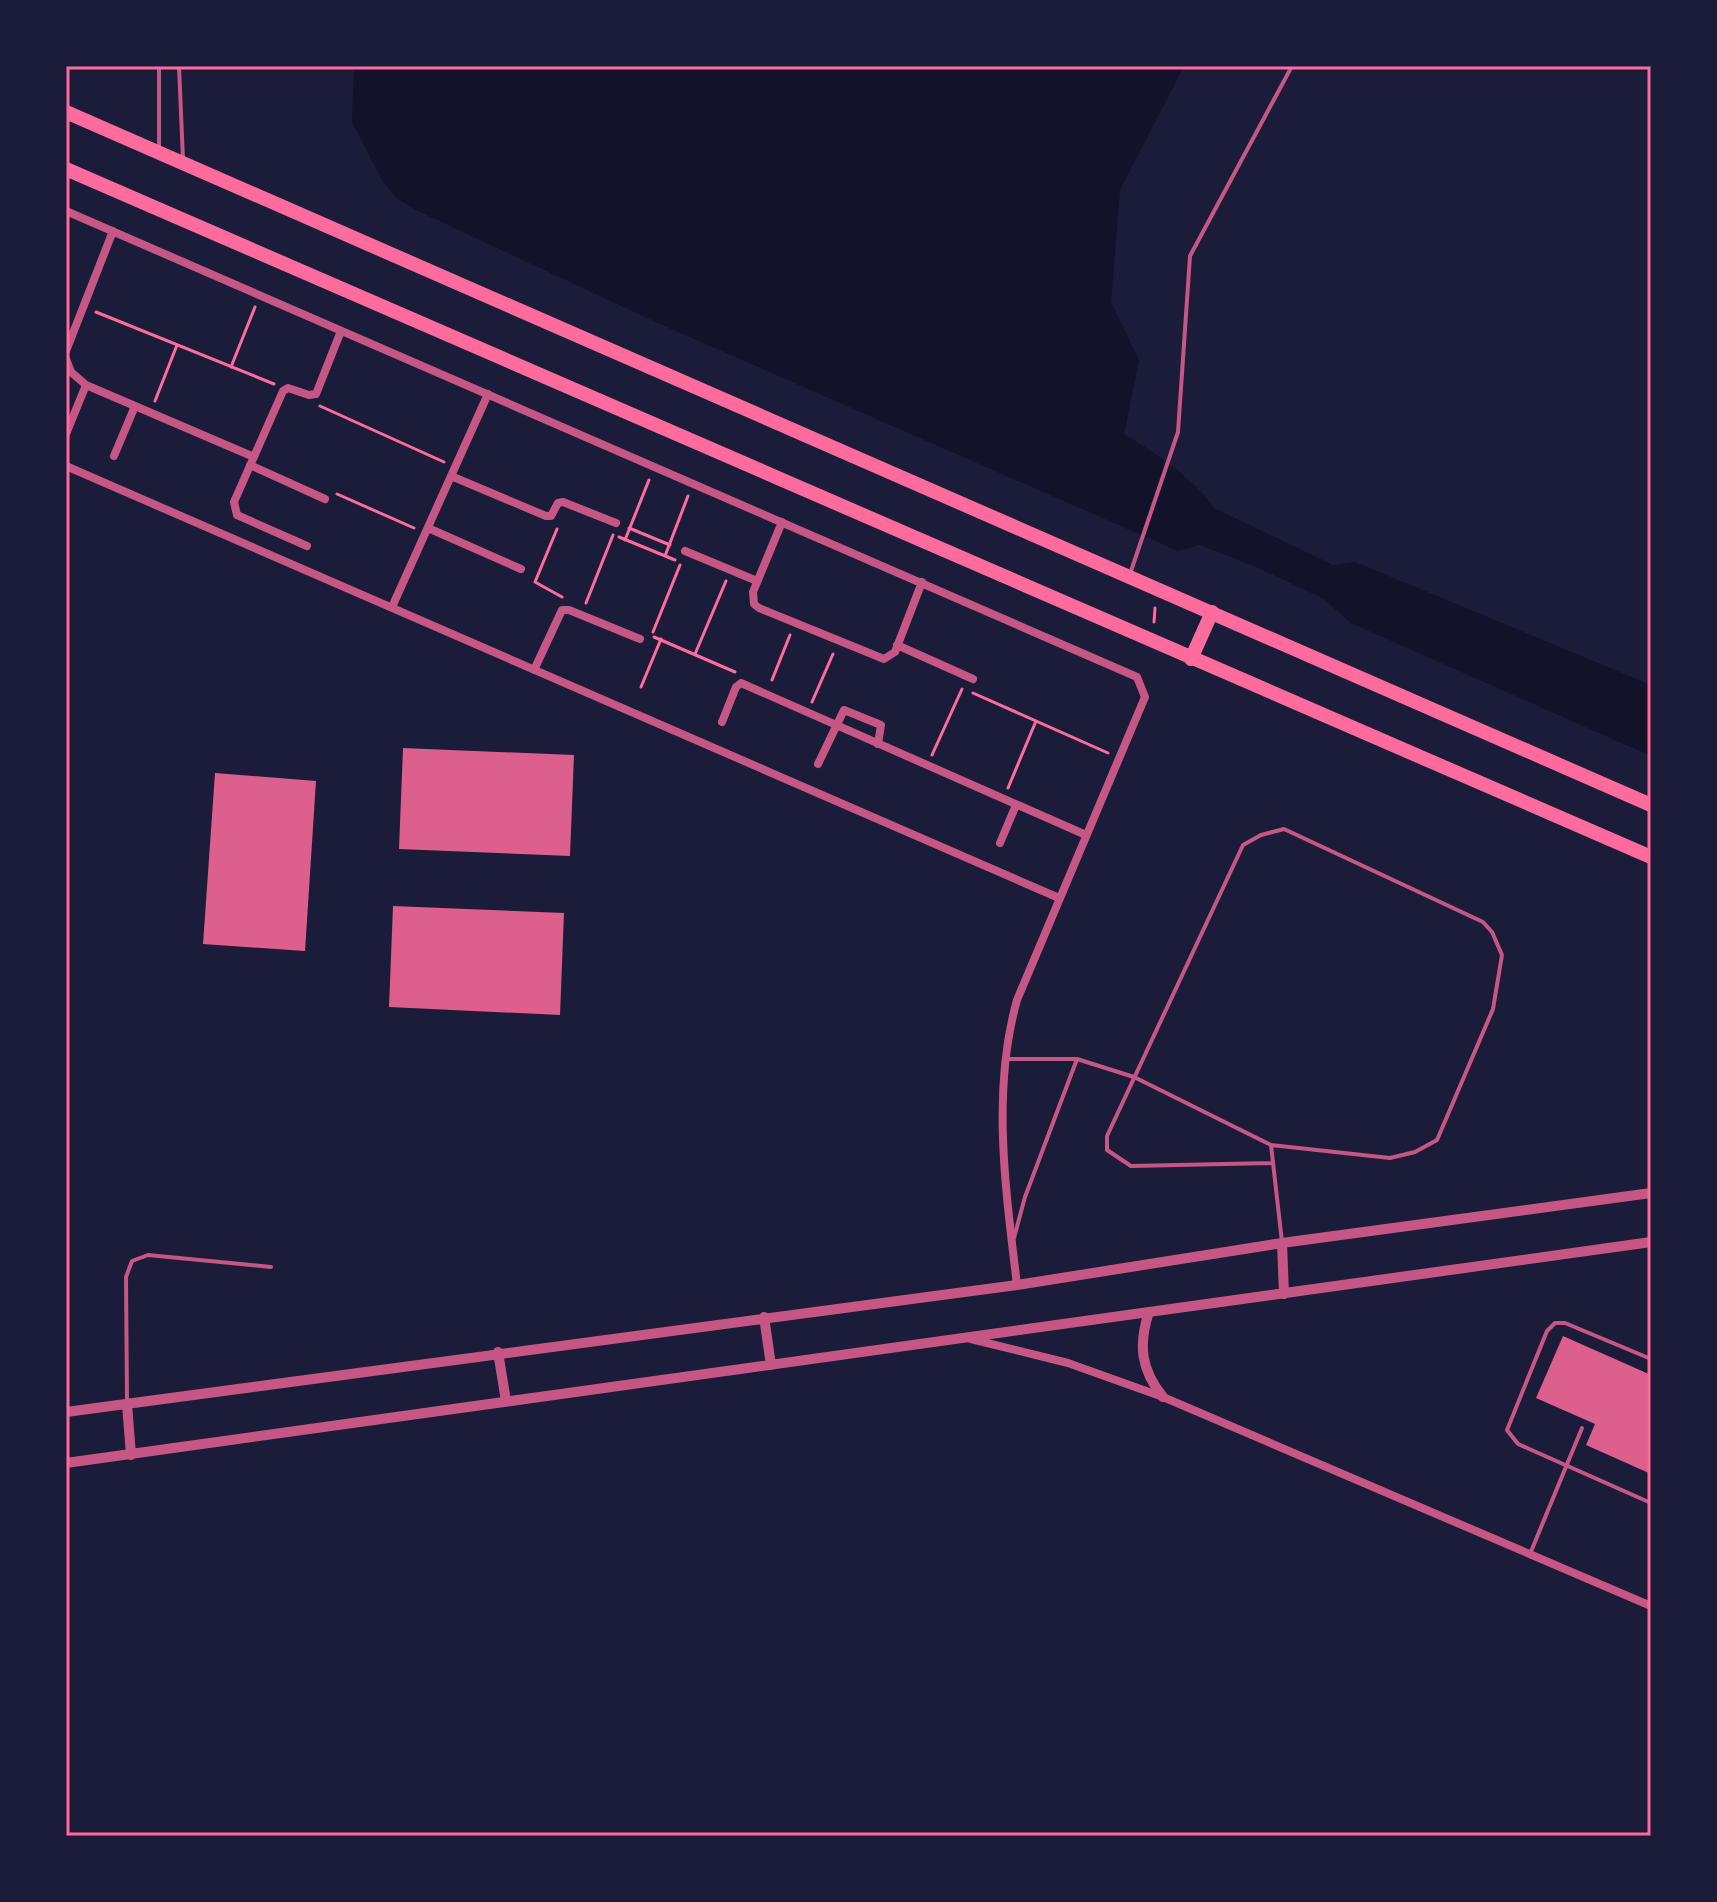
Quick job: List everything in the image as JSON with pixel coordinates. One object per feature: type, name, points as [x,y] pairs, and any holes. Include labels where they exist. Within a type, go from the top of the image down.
[{"type":"highway","points":[[66,112],[1651,805]]},
{"type":"highway","points":[[66,169],[1651,857]]},
{"type":"highway","points":[[1191,659],[1212,612]]},
{"type":"street","points":[[66,211],[1137,677],[1145,697],[1017,1000],[1004,1059],[1003,1118],[1017,1285]]},
{"type":"street","points":[[66,351],[113,231]]},
{"type":"street","points":[[307,546],[234,512],[234,502],[285,389],[312,395],[318,390],[341,331]]},
{"type":"street","points":[[66,359],[71,372],[86,385],[252,461],[325,499]]},
{"type":"street","points":[[66,434],[86,385]]},
{"type":"street","points":[[392,607],[488,394]]},
{"type":"street","points":[[114,456],[135,406]]},
{"type":"street","points":[[66,466],[1059,898]]},
{"type":"street","points":[[453,471],[546,516],[563,502],[616,523]]},
{"type":"street","points":[[782,522],[753,592],[754,604],[759,608],[884,659],[895,652],[922,582]]},
{"type":"street","points":[[428,528],[521,569]]},
{"type":"street","points":[[685,551],[757,581]]},
{"type":"street","points":[[534,670],[562,610],[569,610],[640,639]]},
{"type":"street","points":[[897,645],[973,679]]},
{"type":"street","points":[[722,722],[736,687],[741,683],[1086,835]]},
{"type":"street","points":[[818,764],[844,710],[881,725],[878,744]]},
{"type":"street","points":[[1000,843],[1016,805]]},
{"type":"street","points":[[66,1412],[1017,1285],[1282,1243],[1651,1193]]},
{"type":"street","points":[[66,1463],[1651,1242]]},
{"type":"street","points":[[1282,1243],[1284,1294]]},
{"type":"street","points":[[1149,1312],[1143,1330],[1143,1357],[1151,1382],[1163,1397]]},
{"type":"street","points":[[764,1317],[771,1365]]},
{"type":"street","points":[[971,1339],[1068,1363],[1163,1397],[1651,1606]]},
{"type":"street","points":[[498,1352],[506,1401]]},
{"type":"street","points":[[127,1404],[131,1455]]},
{"type":"lane","points":[[159,66],[159,152]]},
{"type":"lane","points":[[179,66],[183,162]]},
{"type":"lane","points":[[1129,576],[1178,432],[1190,256],[1292,66]]},
{"type":"lane","points":[[1004,1059],[1077,1059],[1134,1077],[1271,1145],[1390,1158],[1415,1152],[1437,1140],[1493,1009],[1502,955],[1483,922],[1284,829],[1261,835],[1243,845],[1134,1077],[1107,1136],[1107,1150],[1131,1166],[1273,1163]]},
{"type":"lane","points":[[1012,1247],[1025,1197],[1077,1059]]},
{"type":"lane","points":[[1271,1145],[1282,1243]]},
{"type":"lane","points":[[127,1404],[126,1277],[132,1261],[148,1255],[271,1267]]},
{"type":"lane","points":[[1651,1359],[1565,1323],[1550,1326],[1507,1430],[1518,1444],[1651,1503]]},
{"type":"lane","points":[[1530,1554],[1582,1428]]},
{"type":"path","points":[[231,367],[260,295]]},
{"type":"path","points":[[83,307],[285,389]]},
{"type":"path","points":[[150,413],[177,345]]},
{"type":"path","points":[[312,395],[322,407],[453,471]]},
{"type":"path","points":[[625,540],[654,466]]},
{"type":"path","points":[[665,556],[693,483]]},
{"type":"path","points":[[554,511],[563,515],[535,582],[564,597]]},
{"type":"path","points":[[616,523],[685,551]]},
{"type":"path","points":[[600,530],[692,567]]},
{"type":"path","points":[[574,602],[585,606],[613,535]]},
{"type":"path","points":[[681,563],[652,636],[738,674],[741,683]]},
{"type":"path","points":[[715,576],[753,592]]},
{"type":"path","points":[[695,654],[726,581]]},
{"type":"path","points":[[765,695],[795,623]]},
{"type":"path","points":[[641,687],[661,639]]},
{"type":"path","points":[[808,713],[838,641]]},
{"type":"path","points":[[928,766],[962,688],[1119,758]]},
{"type":"path","points":[[1003,799],[1036,721]]},
{"type":"shaded area","points":[[354,66],[1184,66],[1120,190],[1111,302],[1139,360],[1124,434],[1184,476],[1214,508],[1333,565],[1355,562],[1651,685],[1651,756],[1351,623],[1324,599],[1261,569],[1200,545],[1178,551],[660,324],[418,211],[397,199],[382,180],[352,122]]},
{"type":"building","points":[[403,748],[574,755],[570,856],[399,849]]},
{"type":"building","points":[[215,773],[316,781],[305,951],[203,944]]},
{"type":"building","points":[[393,906],[564,913],[560,1015],[389,1007]]},
{"type":"building","points":[[1563,1336],[1651,1375],[1651,1474],[1586,1445],[1595,1424],[1536,1398]]}]
